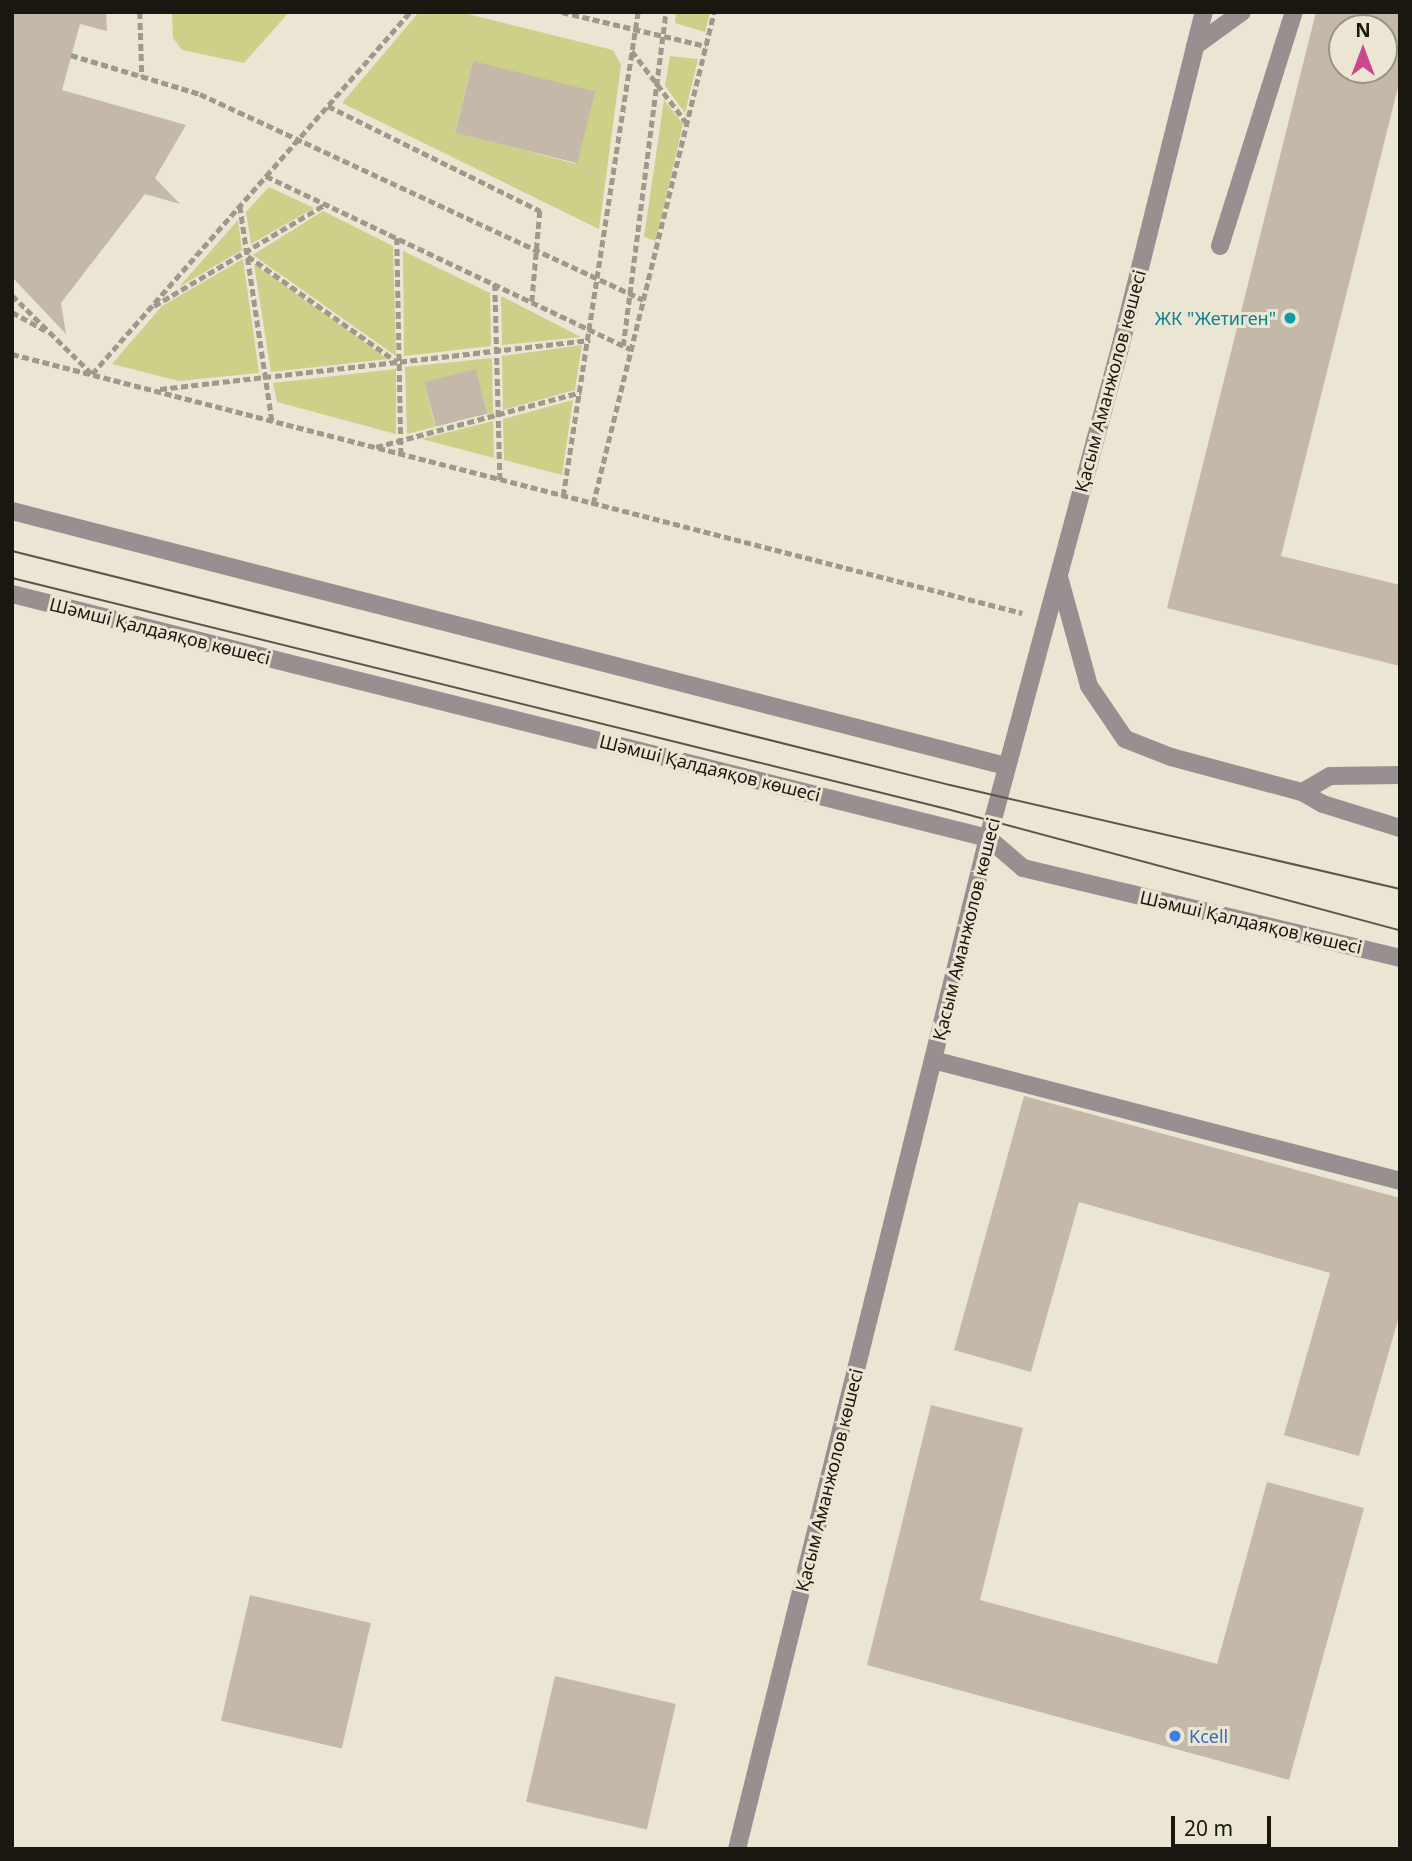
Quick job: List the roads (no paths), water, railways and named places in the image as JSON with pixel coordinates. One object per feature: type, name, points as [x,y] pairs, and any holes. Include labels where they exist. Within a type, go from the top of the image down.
[{"type":"street","name":"Қасым Аманжолов көшесі","points":[[737,1849],[1006,766],[1059,578],[1204,12]]},
{"type":"street","points":[[1195,46],[1242,12]]},
{"type":"street","points":[[1220,246],[1294,12]]},
{"type":"street","points":[[12,510],[1006,766]]},
{"type":"street","points":[[1059,578],[1089,686],[1125,739],[1171,757],[1302,792],[1323,804],[1400,828]]},
{"type":"street","name":"Шәмші Қалдаяқов көшесі","points":[[12,594],[988,838],[1023,868],[1400,958]]},
{"type":"street","points":[[1302,792],[1330,776],[1400,775]]},
{"type":"street","points":[[933,1060],[1400,1181]]},
{"type":"tram line","points":[[12,551],[950,785],[1400,889]]},
{"type":"tram line","points":[[12,578],[947,809],[1400,930]]},
{"type":"place","name":"ЖК \"Жетиген\"","points":[[1290,318]]},
{"type":"place","name":"Kcell","points":[[1175,1736]]}]
